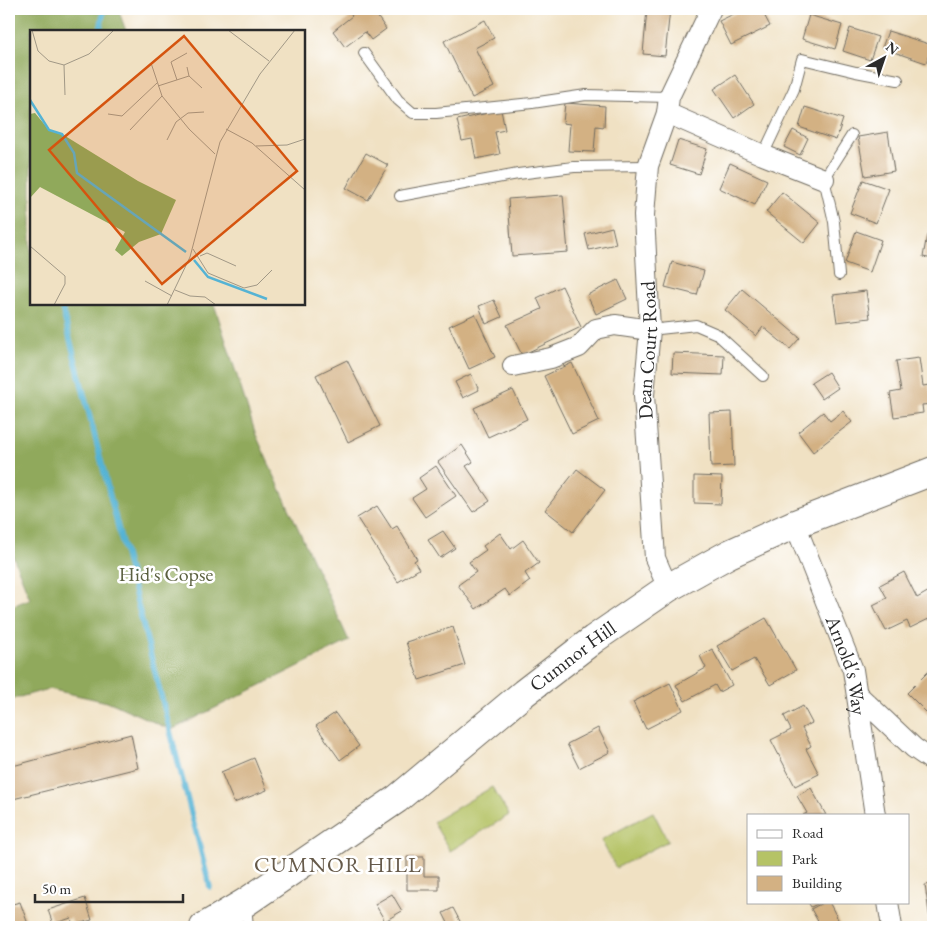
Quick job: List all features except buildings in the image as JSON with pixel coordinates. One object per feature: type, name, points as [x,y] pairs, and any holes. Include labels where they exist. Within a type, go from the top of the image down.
[{"type":"street","name":"Dean Court Road","points":[[668,588],[655,558],[644,395],[650,330],[644,215],[648,166],[668,105],[711,9]]},
{"type":"street","points":[[668,105],[763,155],[824,179]]},
{"type":"street","points":[[513,366],[551,358],[579,347],[596,329],[615,325],[650,330]]},
{"type":"street","name":"Cumnor Hill","points":[[204,927],[247,915],[397,799],[524,693],[594,638],[668,588],[729,554],[795,524],[933,471]]},
{"type":"street","name":"Arnold's Way","points":[[795,524],[853,670],[875,814]]},
{"type":"street","points":[[858,694],[914,748],[933,761]]},
{"type":"street","points":[[888,904],[892,927]]},
{"type":"lane","points":[[364,53],[398,100],[413,113],[436,113],[586,95],[668,105]]},
{"type":"lane","points":[[763,155],[794,89],[802,59],[898,80]]},
{"type":"lane","points":[[839,274],[834,222],[824,179],[852,135]]},
{"type":"lane","points":[[400,196],[518,174],[574,167],[648,166]]},
{"type":"lane","points":[[650,330],[696,324],[717,334],[763,376]]},
{"type":"green space","name":"Hid's Copse","points":[[9,9],[118,9],[126,30],[30,30],[30,305],[214,305],[256,435],[349,641],[171,730],[112,703],[49,689],[9,700],[9,607],[30,599],[9,546]]},
{"type":"green space","points":[[492,787],[509,815],[450,851],[433,822]]},
{"type":"green space","points":[[653,812],[668,841],[616,868],[601,840]]},
{"type":"waterway","points":[[100,30],[104,9]]},
{"type":"waterway","points":[[61,305],[210,887]]},
{"type":"district","name":"CUMNOR HILL","points":[[338,864]]}]
